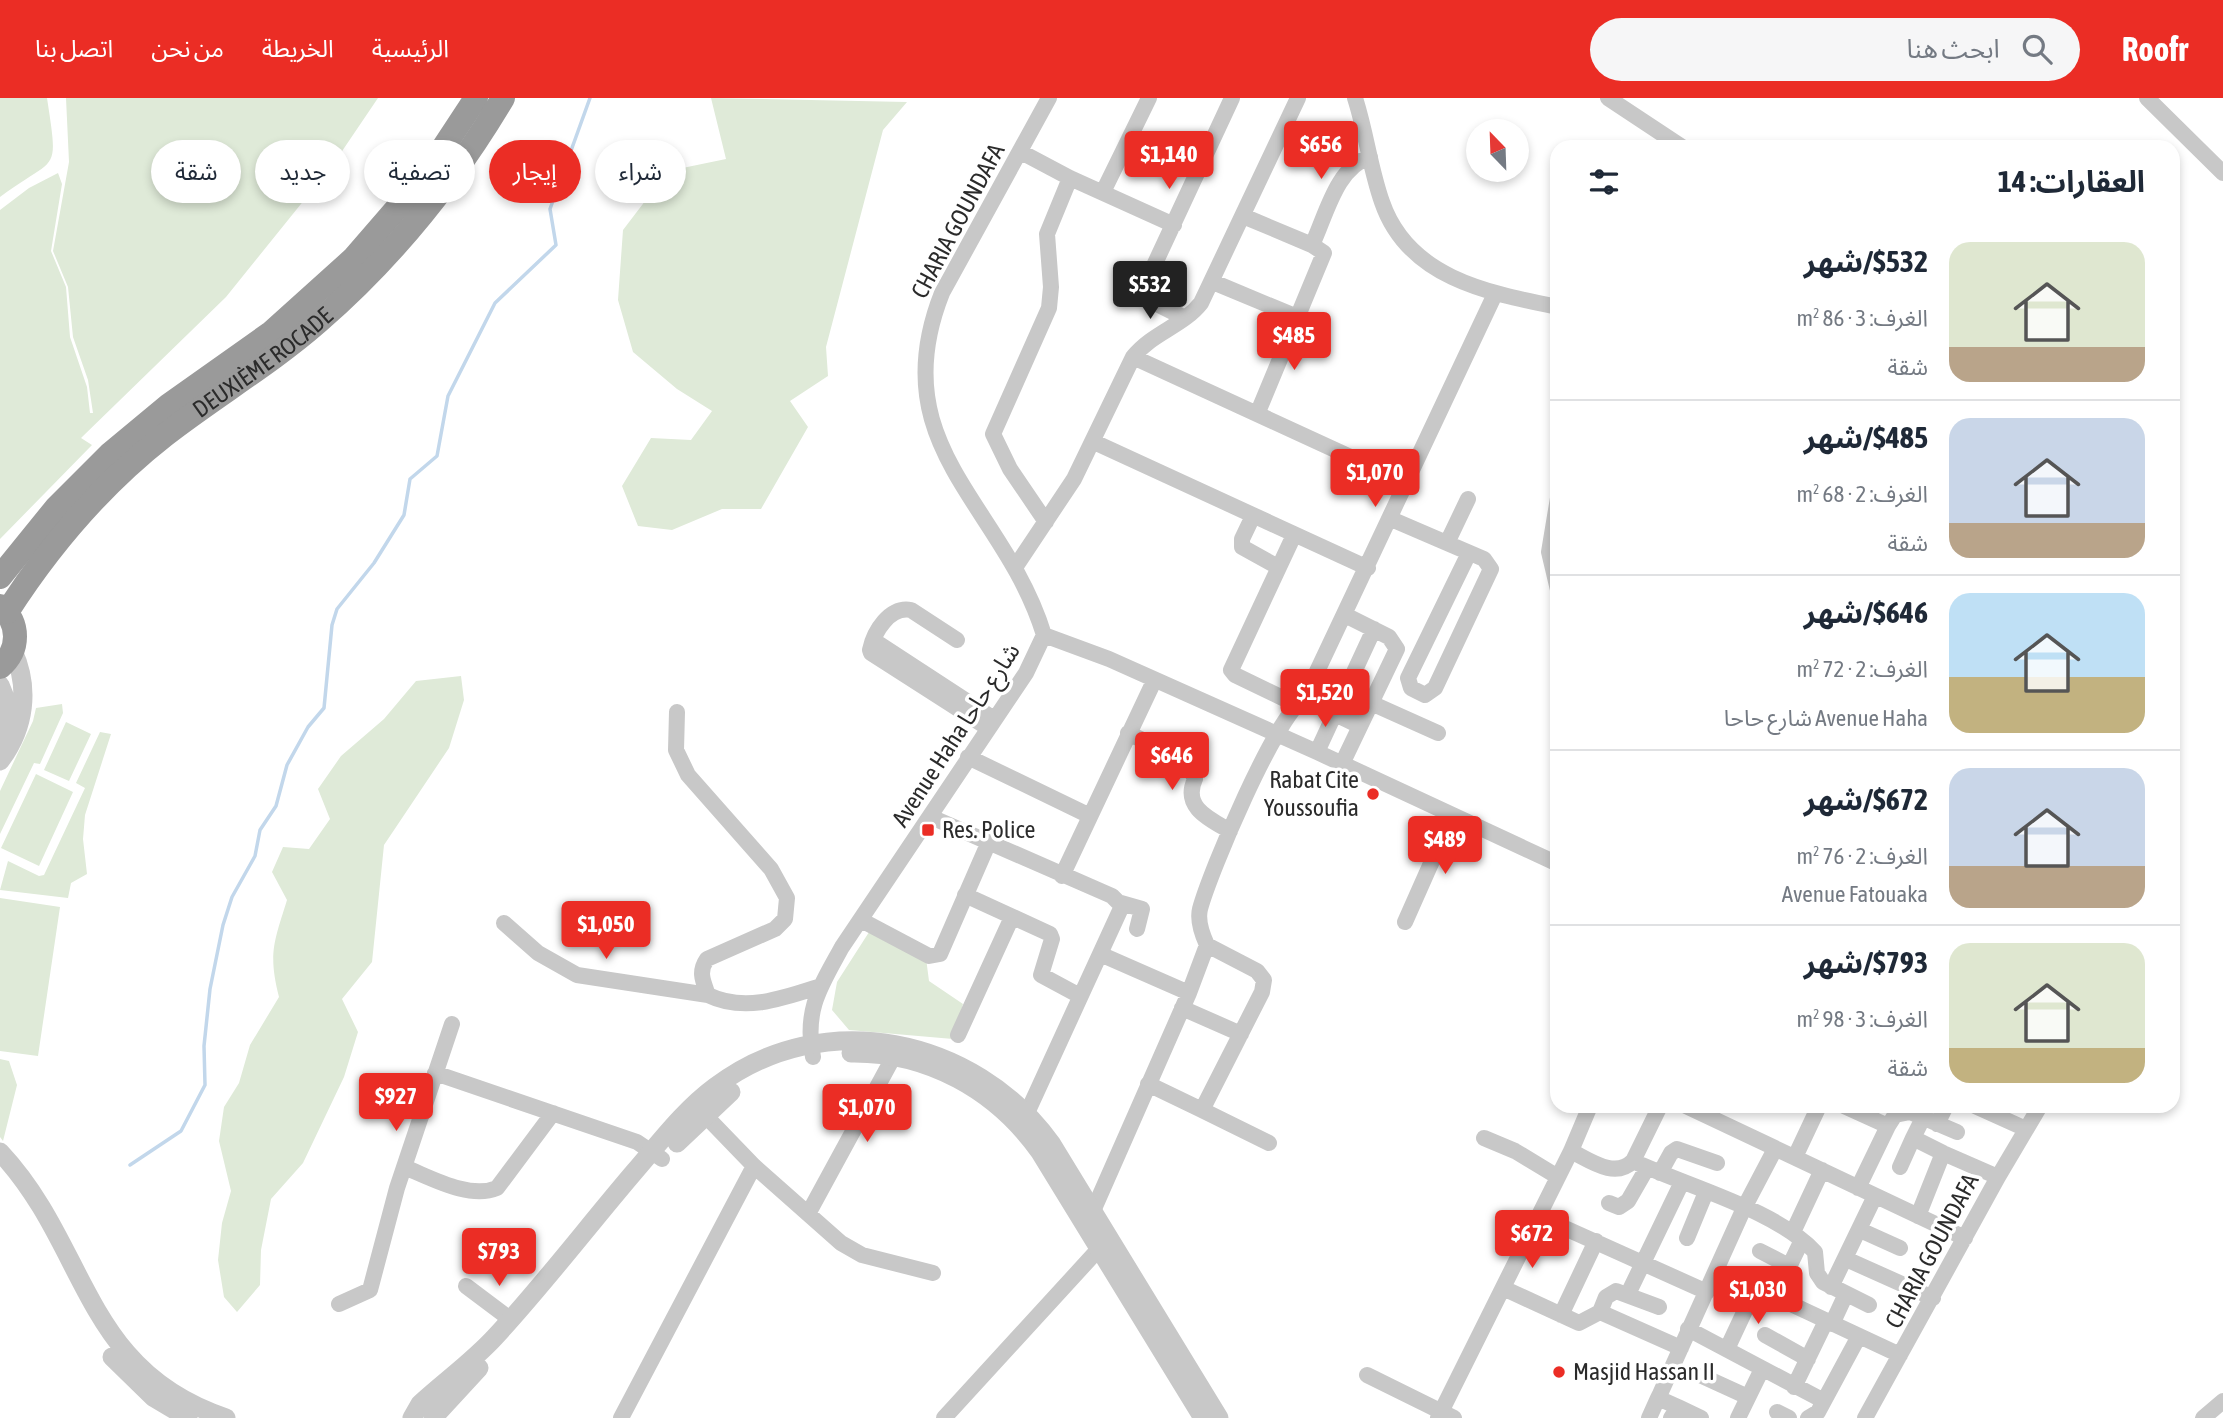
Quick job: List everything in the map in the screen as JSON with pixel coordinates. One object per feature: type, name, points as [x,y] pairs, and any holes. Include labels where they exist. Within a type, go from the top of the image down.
[{"type":"highway","name":"DEUXIÈME ROCADE","points":[[0,577],[48,517],[129,437],[272,332],[336,276],[416,186],[476,98]]},
{"type":"highway","name":"DEUXIÈME ROCADE","points":[[3,609],[55,543],[112,481],[172,430],[288,347],[372,271],[446,185],[503,98]]},
{"type":"highway","points":[[0,552],[48,517]]},
{"type":"highway","points":[[3,609],[15,631],[6,659]]},
{"type":"street","name":"CHARIA GOUNDAFA","points":[[1044,635],[1035,605],[1016,566],[943,453],[931,424],[924,383],[924,355],[931,322],[942,293],[1049,98]]},
{"type":"street","points":[[1103,192],[1149,98]]},
{"type":"street","points":[[1185,318],[1151,301],[1144,292],[1147,280],[1232,98]]},
{"type":"street","points":[[1016,566],[1094,442],[1133,357],[1147,342],[1197,309],[1213,282],[1298,98]]},
{"type":"street","points":[[1355,98],[1383,205],[1401,239],[1412,251],[1444,274],[1495,294],[1550,305]]},
{"type":"street","points":[[1608,98],[1671,140]]},
{"type":"street","points":[[2147,98],[2223,173]]},
{"type":"street","points":[[1021,152],[1070,178],[1174,225]]},
{"type":"street","points":[[1312,245],[1343,177],[1355,163],[1370,157]]},
{"type":"street","points":[[1046,522],[1010,469],[993,434],[1049,308],[1048,228],[1070,178]]},
{"type":"street","points":[[1243,216],[1312,245],[1322,250],[1324,255],[1258,412]]},
{"type":"street","points":[[1213,282],[1297,317]]},
{"type":"street","points":[[1202,1110],[1262,992],[1264,980],[1257,971],[1207,945],[1201,930],[1200,910],[1230,831],[1277,736],[1300,702],[1345,615],[1495,294]]},
{"type":"street","points":[[1133,357],[1258,412],[1407,483]]},
{"type":"street","points":[[1094,442],[1368,568]]},
{"type":"street","points":[[1447,543],[1468,499]]},
{"type":"street","points":[[1252,516],[1242,539],[1242,547],[1278,568]]},
{"type":"street","points":[[1391,519],[1447,543],[1487,561],[1489,574],[1435,688],[1425,695],[1411,688],[1408,678],[1469,553]]},
{"type":"street","points":[[1294,536],[1231,670],[1235,675],[1360,726]]},
{"type":"street","points":[[957,640],[911,610],[902,608],[890,614],[872,647],[991,723]]},
{"type":"street","points":[[1342,764],[1397,649],[1393,640],[1345,615]]},
{"type":"street","points":[[1317,752],[1374,629]]},
{"type":"street","name":"Avenue Haha شارع حاحا","points":[[812,1051],[811,1008],[821,986],[861,920],[1036,656],[1044,635],[1109,659],[1550,860]]},
{"type":"street","points":[[0,761],[12,741],[23,709],[23,679],[6,659]]},
{"type":"street","points":[[1062,876],[1088,815],[1154,681]]},
{"type":"street","points":[[0,685],[8,705],[0,738]]},
{"type":"street","points":[[1371,703],[1438,733]]},
{"type":"street","points":[[677,712],[676,750],[688,775],[771,869],[787,898],[785,919],[775,929],[707,959],[702,967],[702,979],[708,995]]},
{"type":"street","points":[[1128,733],[1187,762],[1195,779],[1190,792],[1194,804],[1202,815],[1230,831]]},
{"type":"street","points":[[968,757],[1088,815]]},
{"type":"street","points":[[1405,922],[1452,816]]},
{"type":"street","points":[[930,817],[1112,896],[1121,904],[1142,909],[1137,929]]},
{"type":"street","points":[[861,920],[934,957],[940,954],[988,844]]},
{"type":"street","points":[[965,895],[1052,936],[1041,975],[1080,996]]},
{"type":"street","points":[[1024,1120],[1121,912],[1121,904]]},
{"type":"street","points":[[958,1035],[1012,917]]},
{"type":"street","points":[[504,923],[538,953],[578,975],[708,995],[739,1006],[784,998],[821,986]]},
{"type":"street","points":[[1093,1212],[1186,1001],[1207,945]]},
{"type":"street","points":[[1100,954],[1241,1034]]},
{"type":"street","points":[[339,1304],[370,1290],[404,1167],[452,1024]]},
{"type":"street","points":[[812,1051],[845,1040],[880,1040],[915,1047],[948,1058],[979,1075],[1051,1143],[1093,1212],[1104,1243],[1203,1418]]},
{"type":"street","points":[[412,1418],[420,1404],[481,1351],[578,1247],[716,1086],[749,1066],[785,1051],[812,1051],[894,1056],[948,1073],[1024,1120],[1040,1152],[1104,1243],[1219,1418]]},
{"type":"street","points":[[808,1214],[894,1056]]},
{"type":"street","points":[[435,1073],[637,1142],[657,1155]]},
{"type":"street","points":[[1148,1084],[1269,1143]]},
{"type":"street","points":[[699,1109],[754,1166],[841,1243],[862,1255],[933,1273]]},
{"type":"street","points":[[404,1167],[464,1189],[489,1192],[497,1188],[553,1113]]},
{"type":"street","points":[[1367,1374],[1445,1416],[1587,1113]]},
{"type":"street","points":[[1609,1203],[1619,1207],[1625,1204],[1647,1167],[1659,1113]]},
{"type":"street","points":[[1700,1113],[1965,1238]]},
{"type":"street","points":[[1796,1157],[1816,1113]]},
{"type":"street","points":[[1859,1113],[1888,1126]]},
{"type":"street","points":[[1991,1113],[2026,1129]]},
{"type":"street","name":"CHARIA GOUNDAFA","points":[[1866,1418],[2036,1113]]},
{"type":"street","points":[[1858,1188],[1895,1115],[1921,1115],[1957,1132]]},
{"type":"street","points":[[1900,1167],[1921,1115]]},
{"type":"street","points":[[1913,1138],[1998,1177]]},
{"type":"street","points":[[1484,1139],[1514,1151],[1558,1177]]},
{"type":"street","points":[[1647,1167],[1677,1149],[1717,1163]]},
{"type":"street","points":[[1649,1418],[1744,1208],[1775,1149]]},
{"type":"street","points":[[1571,1151],[1614,1170],[1647,1167],[1744,1208],[1797,1237],[1815,1252],[1819,1278],[1870,1305]]},
{"type":"street","points":[[0,1152],[37,1199],[104,1325],[120,1348],[161,1386],[185,1401],[226,1418]]},
{"type":"street","points":[[1918,1216],[1943,1153]]},
{"type":"street","points":[[621,1418],[754,1166]]},
{"type":"street","points":[[0,1167],[33,1215],[94,1333],[111,1357],[153,1397],[188,1418]]},
{"type":"street","points":[[1775,1296],[1789,1266],[1822,1170]]},
{"type":"street","points":[[1628,1294],[1682,1182]]},
{"type":"street","points":[[1686,1238],[1706,1192]]},
{"type":"street","points":[[1794,1387],[1829,1323],[1846,1259],[1875,1196]]},
{"type":"street","points":[[1538,1216],[1707,1292]]},
{"type":"street","points":[[1860,1230],[1900,1248]]},
{"type":"street","points":[[1561,1315],[1595,1241]]},
{"type":"street","points":[[944,1418],[1104,1243]]},
{"type":"street","points":[[433,1418],[451,1410],[509,1339],[578,1247]]},
{"type":"street","points":[[1760,1251],[1789,1266]]},
{"type":"street","points":[[1846,1259],[1933,1298]]},
{"type":"street","points":[[1718,1270],[1900,1355]]},
{"type":"street","points":[[466,1286],[509,1319]]},
{"type":"street","points":[[1727,1349],[1756,1287]]},
{"type":"street","points":[[1503,1288],[1579,1323],[1600,1312],[1611,1293],[1620,1290],[1659,1307]]},
{"type":"street","points":[[1600,1312],[1681,1348]]},
{"type":"street","points":[[1688,1329],[1794,1387],[1820,1412],[1859,1336]]},
{"type":"street","points":[[1765,1335],[1808,1359]]},
{"type":"street","points":[[1738,1418],[1762,1369]]},
{"type":"street","points":[[1702,1376],[1748,1397]]},
{"type":"street","points":[[1658,1398],[1674,1412],[1701,1418]]},
{"type":"street","points":[[2203,1418],[2223,1401]]},
{"type":"green space","points":[[0,98],[47,98],[53,141],[52,153],[43,168],[0,197]]},
{"type":"green space","points":[[66,98],[378,98],[350,140],[255,140],[255,203],[302,203],[226,297],[81,438],[92,445],[0,539],[0,210],[29,188],[58,173],[62,184],[51,251],[66,287],[70,337],[87,387],[90,413],[93,413],[88,380],[73,337],[68,287],[53,251],[69,162]]},
{"type":"green space","points":[[711,98],[907,102],[883,130],[826,347],[828,376],[790,401],[808,427],[761,509],[722,509],[672,530],[638,526],[622,486],[651,438],[691,440],[712,411],[677,389],[633,352],[618,300],[623,230],[644,203],[686,203],[686,167],[726,159]]},
{"type":"green space","points":[[461,676],[464,700],[449,748],[384,845],[372,962],[342,999],[358,1032],[344,1077],[303,1163],[271,1199],[261,1250],[260,1285],[237,1312],[224,1297],[218,1260],[222,1223],[231,1191],[219,1141],[224,1107],[239,1083],[250,1045],[279,997],[273,958],[287,900],[272,872],[283,847],[309,849],[330,819],[318,789],[341,756],[384,719],[416,681]]},
{"type":"green space","points":[[62,704],[63,713],[40,764],[34,763],[0,834],[0,791],[33,721],[36,708]]},
{"type":"green space","points":[[66,722],[91,734],[69,781],[44,770]]},
{"type":"green space","points":[[100,732],[111,734],[85,815],[83,839],[87,874],[71,883],[68,898],[0,890],[8,861],[39,876],[44,875],[85,788],[76,783]]},
{"type":"green space","points":[[36,774],[73,792],[39,866],[1,848]]},
{"type":"green space","points":[[0,898],[60,907],[38,1056],[0,1051]]},
{"type":"green space","points":[[871,929],[926,958],[929,981],[963,1004],[953,1039],[849,1030],[832,1010],[837,982]]},
{"type":"green space","points":[[0,1059],[9,1061],[17,1085],[3,1141],[0,1137]]},
{"type":"waterway","points":[[130,1165],[181,1131],[205,1085],[204,1046],[210,989],[223,925],[232,897],[255,856],[260,830],[276,806],[287,765],[308,727],[324,708],[332,625],[337,609],[374,563],[404,515],[410,479],[437,456],[448,396],[495,303],[556,245],[550,209],[590,98]]},
{"type":"place","name":"Rabat Cite Youssoufia","points":[[1373,794]]},
{"type":"place","name":"Res. Police","points":[[928,830]]},
{"type":"place","name":"Masjid Hassan II","points":[[1559,1372]]}]
